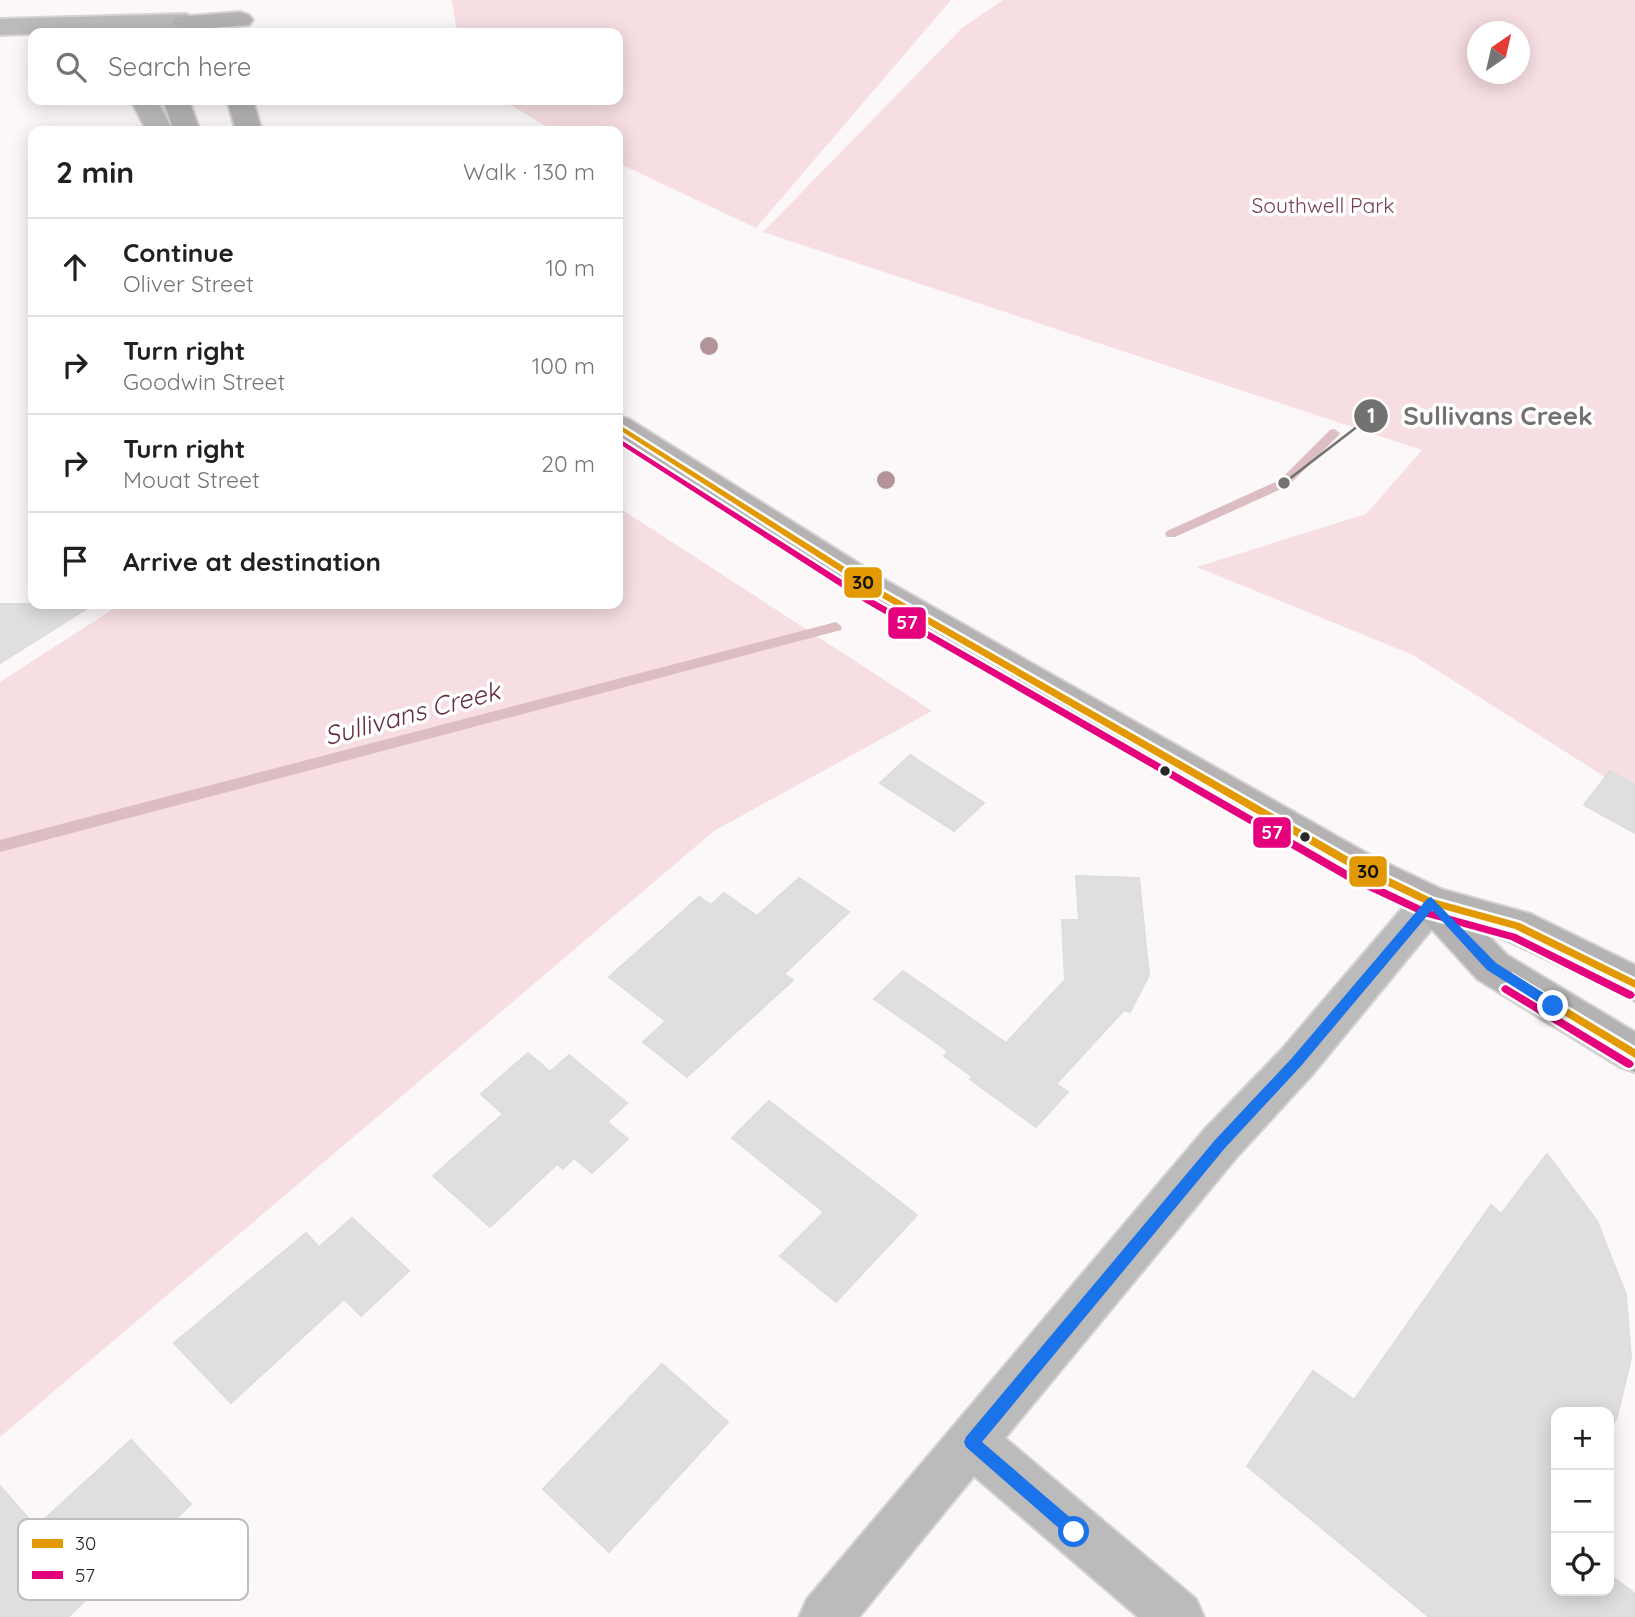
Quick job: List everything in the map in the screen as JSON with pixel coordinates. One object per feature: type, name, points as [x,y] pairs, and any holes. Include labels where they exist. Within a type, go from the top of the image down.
[{"type":"main road","points":[[187,18],[242,18]]},
{"type":"main road","points":[[178,105],[185,126]]},
{"type":"main road","points":[[241,105],[247,126]]},
{"type":"main road","points":[[623,429],[875,590],[1356,866],[1431,902],[1517,926],[1635,984]]},
{"type":"main road","points":[[1431,902],[1492,967],[1635,1054]]},
{"type":"street","points":[[10,27],[130,0]]},
{"type":"street","points":[[10,27],[187,18]]},
{"type":"street","points":[[82,25],[91,28]]},
{"type":"street","points":[[147,105],[157,126]]},
{"type":"street","points":[[825,1617],[1220,1144],[1297,1062],[1431,902]]},
{"type":"street","points":[[972,1442],[1178,1617]]},
{"type":"green space","points":[[452,0],[951,0],[756,228],[623,165],[623,126],[546,126],[510,105],[623,105],[623,28],[456,28]]},
{"type":"green space","name":"Southwell Park","points":[[1003,0],[1635,0],[1635,796],[1413,655],[1197,567],[1366,514],[1422,450],[763,232],[962,28]]},
{"type":"green space","points":[[623,510],[932,711],[714,831],[0,1437],[0,682],[113,609],[623,609]]},
{"type":"building","points":[[0,604],[28,604],[28,609],[86,609],[0,663]]},
{"type":"building","points":[[910,755],[984,803],[954,831],[880,783]]},
{"type":"building","points":[[1610,771],[1635,785],[1635,833],[1584,805]]},
{"type":"building","points":[[1076,876],[1139,878],[1149,975],[1130,1012],[1124,1010],[1056,1084],[1068,1092],[1036,1127],[970,1079],[973,1077],[944,1056],[948,1051],[874,999],[903,971],[1006,1043],[1065,980],[1062,920],[1079,920]]},
{"type":"building","points":[[799,878],[849,912],[784,974],[793,980],[687,1077],[643,1042],[666,1021],[609,977],[699,897],[711,905],[724,893],[757,916]]},
{"type":"building","points":[[528,1053],[550,1072],[569,1055],[627,1103],[607,1122],[628,1139],[592,1173],[574,1158],[563,1169],[557,1164],[490,1227],[433,1176],[503,1114],[481,1094]]},
{"type":"building","points":[[769,1101],[917,1215],[836,1302],[780,1256],[824,1212],[732,1138]]},
{"type":"building","points":[[1547,1154],[1597,1221],[1626,1295],[1631,1358],[1614,1423],[1614,1407],[1551,1407],[1551,1596],[1614,1596],[1614,1578],[1635,1594],[1635,1617],[1429,1617],[1247,1466],[1313,1371],[1354,1400],[1491,1205],[1501,1214]]},
{"type":"building","points":[[352,1218],[409,1271],[361,1316],[344,1299],[231,1403],[174,1343],[306,1233],[319,1247]]},
{"type":"building","points":[[662,1364],[728,1422],[609,1552],[543,1489]]},
{"type":"building","points":[[131,1440],[191,1504],[176,1519],[45,1519]]},
{"type":"building","points":[[0,1486],[29,1519],[18,1519],[18,1600],[86,1600],[68,1617],[0,1617]]},
{"type":"waterway","name":"Sullivans Creek","points":[[1171,534],[1284,483],[1334,433]]},
{"type":"waterway","name":"Sullivans Creek","points":[[0,846],[836,627]]},
{"type":"transit line","name":"30","points":[[623,429],[875,590],[1356,866],[1431,902],[1517,926],[1635,984]]},
{"type":"transit line","name":"57","points":[[623,443],[869,601],[1350,877],[1427,913],[1513,937],[1630,995]]},
{"type":"transit line","name":"30","points":[[1512,979],[1635,1054]]},
{"type":"transit line","name":"57","points":[[1506,989],[1629,1064]]},
{"type":"place","name":"Sullivans Creek","points":[[1284,483]]},
{"type":"route","points":[[1074,1532],[972,1442],[1220,1144],[1297,1062],[1431,902],[1492,967],[1553,1006]]}]
